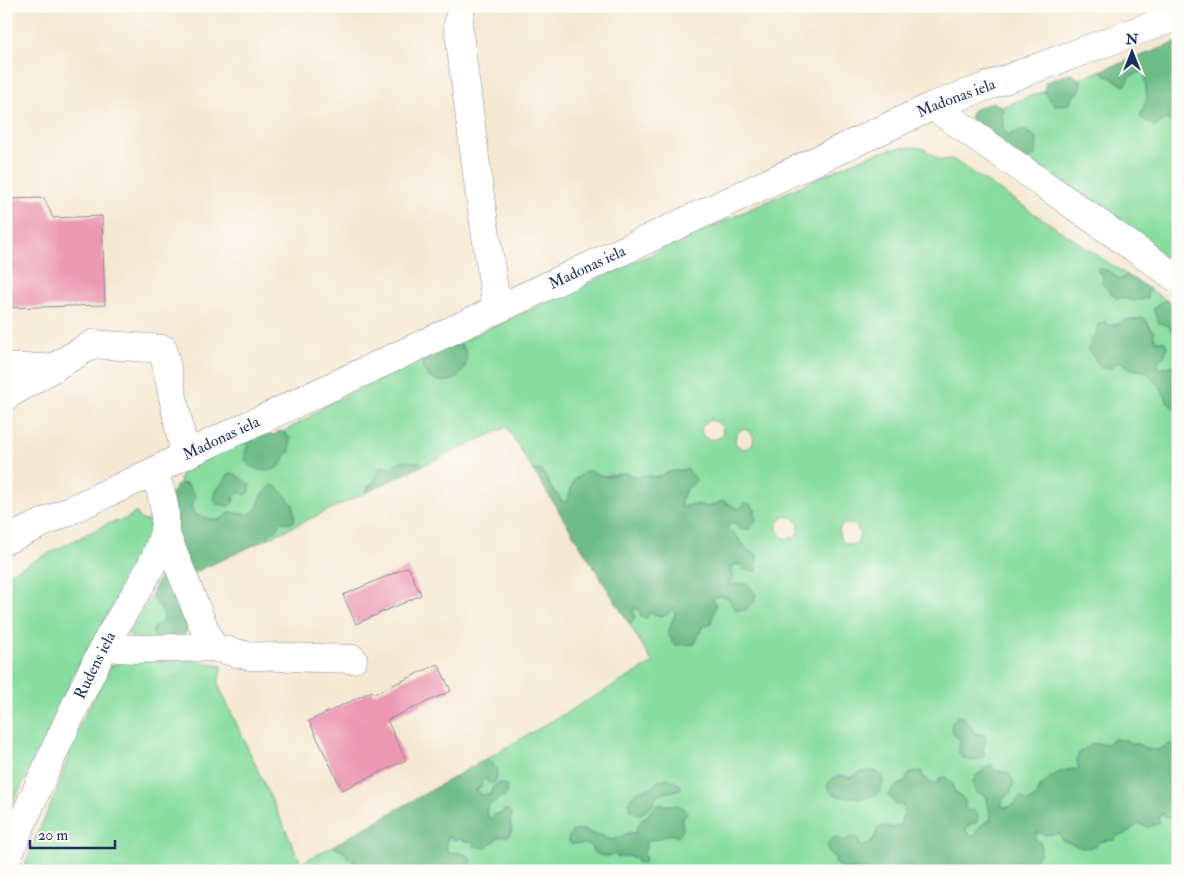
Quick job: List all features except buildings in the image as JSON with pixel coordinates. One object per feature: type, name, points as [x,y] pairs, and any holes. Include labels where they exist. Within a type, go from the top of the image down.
[{"type":"main road","points":[[461,6],[458,24],[479,189],[497,309]]},
{"type":"main road","name":"Madonas iela","points":[[6,540],[933,106],[1178,16]]},
{"type":"main road","points":[[933,106],[1178,279]]},
{"type":"main road","points":[[6,396],[93,344],[163,349],[185,455]]},
{"type":"main road","points":[[6,368],[53,368]]},
{"type":"main road","name":"Rudens iela","points":[[6,860],[59,739],[104,646],[157,552],[165,521],[164,503],[153,472]]},
{"type":"main road","points":[[164,530],[212,648]]},
{"type":"main road","points":[[104,646],[137,649],[212,648],[249,656],[353,659]]},
{"type":"green space","points":[[1178,42],[1178,143],[1175,123],[1165,119],[1155,127],[1140,117],[1147,98],[1144,70],[1129,77],[1125,86],[1100,71]]},
{"type":"green space","points":[[1144,70],[1147,98],[1165,119],[1176,123],[1178,143],[1178,225],[1176,225],[1178,269],[1017,160],[1024,130],[1008,135],[1003,130],[1002,107],[1044,91],[1054,105],[1072,97],[1081,81],[1078,79],[1100,71],[1124,86],[1129,77]]},
{"type":"green space","points":[[1071,73],[1081,81],[1080,91],[1072,97],[1070,104],[1054,105],[1044,91],[1046,82]]},
{"type":"green space","points":[[993,102],[1002,107],[1003,130],[1008,135],[1024,130],[1037,138],[1036,154],[1026,162],[970,118],[973,110]]},
{"type":"green space","points":[[909,147],[922,148],[941,160],[952,159],[1127,275],[1120,280],[1109,271],[1103,274],[1123,298],[1134,301],[1147,298],[1148,288],[1166,300],[1158,304],[1172,332],[1178,335],[1178,366],[1159,369],[1156,362],[1165,355],[1144,318],[1125,320],[1119,324],[1108,326],[1104,321],[1098,325],[1096,335],[1119,361],[1132,369],[1146,372],[1162,389],[1168,403],[1178,407],[1178,743],[1167,745],[1158,750],[1146,749],[1138,744],[1131,744],[1126,740],[1114,739],[1107,744],[1092,744],[1079,770],[1040,786],[1037,796],[1028,802],[1021,797],[1014,804],[1007,807],[1001,806],[1003,800],[1010,793],[1008,773],[994,770],[991,765],[978,774],[976,792],[988,797],[987,805],[991,812],[991,820],[974,838],[968,834],[966,829],[970,824],[963,798],[959,796],[952,784],[940,778],[937,784],[930,783],[927,779],[907,777],[906,781],[897,786],[895,804],[902,805],[905,814],[900,825],[893,828],[884,826],[868,845],[861,847],[858,839],[843,841],[833,838],[828,844],[836,858],[835,863],[847,869],[860,867],[861,871],[466,871],[468,866],[457,852],[449,853],[446,851],[449,835],[455,840],[494,841],[512,831],[510,822],[512,814],[501,814],[490,819],[486,813],[490,805],[507,794],[507,788],[502,784],[496,784],[490,794],[480,796],[475,790],[479,788],[484,779],[496,781],[492,762],[484,760],[653,663],[630,625],[635,616],[633,611],[635,608],[660,616],[673,607],[675,614],[668,633],[674,644],[694,644],[702,627],[711,598],[720,596],[728,598],[744,583],[727,586],[730,570],[735,564],[741,565],[748,551],[735,534],[726,529],[733,522],[755,510],[750,504],[745,503],[739,509],[723,501],[707,507],[697,504],[682,507],[680,503],[685,491],[676,472],[668,472],[657,477],[643,475],[640,478],[624,473],[574,480],[567,502],[561,501],[542,471],[533,470],[507,427],[424,465],[419,462],[401,461],[390,467],[381,467],[377,472],[375,481],[368,486],[367,492],[269,538],[269,533],[280,522],[291,523],[293,504],[278,487],[262,495],[257,508],[249,516],[231,512],[220,520],[209,519],[194,514],[188,485],[179,483],[184,470],[229,448],[248,442],[246,459],[250,465],[267,471],[285,456],[290,438],[283,432],[308,418],[324,406],[423,358],[465,350],[459,342],[851,163],[880,152]],"holes":[[[710,420],[717,422],[722,426],[723,434],[713,440],[708,439],[702,433],[701,429]],[[744,429],[749,431],[754,437],[753,444],[747,449],[739,447],[735,440],[737,433]],[[787,516],[794,518],[799,525],[797,535],[790,538],[781,536],[777,528],[778,523]],[[848,523],[855,525],[860,533],[858,543],[849,544],[842,541],[839,530],[841,525]],[[971,726],[974,733],[986,741],[983,748],[961,742],[960,739]],[[838,776],[850,778],[878,793],[864,798],[842,797]],[[657,805],[665,805],[673,834],[651,839],[645,843],[643,852],[635,858],[629,856],[617,857],[615,854],[607,856],[593,851],[589,844],[582,844],[585,830],[611,840],[628,833],[636,833]]]},
{"type":"green space","points":[[1098,268],[1109,271],[1120,280],[1127,275],[1148,288],[1147,298],[1134,301],[1116,298],[1102,284],[1103,274],[1098,273]]},
{"type":"green space","points":[[1166,300],[1178,308],[1178,335],[1172,332],[1168,325],[1159,323],[1153,309]]},
{"type":"green space","points":[[1144,318],[1154,331],[1154,338],[1158,341],[1164,341],[1167,346],[1165,355],[1157,362],[1159,369],[1178,366],[1178,407],[1173,408],[1168,403],[1162,389],[1146,372],[1132,369],[1119,361],[1112,368],[1101,368],[1089,350],[1091,339],[1096,335],[1098,325],[1105,321],[1108,326],[1119,324],[1125,320]]},
{"type":"green space","points":[[459,342],[466,352],[465,367],[460,375],[449,381],[440,381],[429,377],[422,367],[423,358]]},
{"type":"green space","points":[[278,431],[283,432],[290,438],[290,452],[285,456],[283,463],[269,471],[256,469],[249,465],[245,458],[248,442],[262,433],[275,435]]},
{"type":"green space","points":[[401,461],[419,462],[424,465],[367,492],[368,486],[375,481],[380,467],[390,467]]},
{"type":"green space","points":[[687,469],[697,480],[685,491],[680,503],[682,507],[697,504],[707,507],[723,501],[739,509],[745,503],[750,504],[755,510],[756,522],[750,529],[740,529],[733,522],[726,529],[734,533],[748,551],[757,555],[757,572],[744,569],[741,565],[735,564],[730,570],[734,576],[728,585],[747,585],[756,595],[753,603],[746,610],[736,610],[728,598],[720,596],[712,598],[716,605],[711,623],[702,627],[695,644],[674,645],[668,633],[675,614],[673,608],[667,615],[660,616],[649,612],[647,618],[641,617],[640,611],[635,608],[633,611],[635,616],[630,625],[533,470],[542,471],[552,490],[559,496],[561,501],[567,502],[574,480],[588,470],[604,477],[624,473],[640,478],[643,475],[657,477],[668,472]]},
{"type":"green space","points":[[233,473],[250,484],[250,492],[246,495],[239,492],[234,497],[233,503],[229,506],[217,504],[214,500],[217,490],[228,474]]},
{"type":"green space","points":[[179,483],[188,485],[196,497],[191,506],[194,514],[220,520],[231,512],[249,515],[257,508],[262,495],[272,485],[281,491],[293,504],[295,521],[291,523],[280,522],[278,529],[269,533],[269,538],[191,574],[184,572],[170,495]]},
{"type":"green space","points":[[136,512],[141,520],[152,522],[146,547],[73,675],[40,751],[6,819],[6,575],[107,524],[126,519]]},
{"type":"green space","points":[[166,573],[173,576],[181,603],[179,610],[185,613],[190,625],[185,634],[156,640],[153,633],[154,627],[162,623],[164,615],[152,594],[160,576]]},
{"type":"green space","points":[[152,594],[164,616],[163,624],[156,640],[131,637],[128,634],[130,628]]},
{"type":"green space","points":[[156,660],[174,662],[186,660],[222,665],[218,684],[301,863],[333,846],[348,855],[355,863],[344,866],[340,871],[22,871],[60,784],[72,740],[109,668],[119,661]]},
{"type":"green space","points":[[959,716],[965,719],[974,733],[985,735],[986,741],[983,748],[985,756],[980,759],[969,761],[961,756],[959,752],[961,742],[954,734],[952,724],[955,718]]},
{"type":"green space","points":[[1114,739],[1126,740],[1131,744],[1138,744],[1146,749],[1158,750],[1167,745],[1178,743],[1178,818],[1168,818],[1162,813],[1158,818],[1160,823],[1148,827],[1139,824],[1125,834],[1119,835],[1114,840],[1100,841],[1095,847],[1082,848],[1062,840],[1059,833],[1047,835],[1037,832],[1035,839],[1041,843],[1040,855],[1026,866],[1018,860],[1013,862],[1013,867],[1019,871],[861,871],[860,868],[846,869],[841,867],[835,863],[836,858],[830,854],[828,846],[833,838],[843,841],[852,837],[858,839],[861,847],[872,840],[878,828],[884,826],[893,828],[900,825],[905,814],[902,805],[896,804],[888,796],[893,789],[906,781],[910,772],[922,771],[923,778],[927,779],[930,783],[936,784],[940,778],[946,777],[952,784],[954,791],[965,800],[965,808],[968,811],[974,809],[978,814],[976,823],[970,824],[966,829],[968,834],[974,837],[980,826],[991,820],[987,797],[976,792],[972,783],[978,774],[991,764],[994,770],[1008,773],[1014,782],[1010,793],[1003,800],[1001,806],[1006,808],[1015,804],[1021,797],[1028,802],[1037,796],[1044,783],[1052,776],[1062,771],[1079,770],[1078,754],[1092,744],[1106,744]]},
{"type":"green space","points":[[484,760],[492,762],[497,771],[496,781],[490,784],[487,779],[484,779],[481,782],[482,786],[475,790],[480,792],[480,796],[490,795],[492,788],[498,783],[506,785],[506,795],[490,805],[486,813],[490,819],[495,814],[501,814],[504,810],[508,810],[512,814],[510,822],[512,831],[509,836],[499,837],[486,848],[474,846],[473,842],[461,839],[455,840],[449,836],[446,851],[449,853],[465,854],[472,862],[466,871],[340,871],[344,867],[355,863],[355,860],[348,858],[345,852],[333,846]]},
{"type":"green space","points":[[860,772],[877,772],[882,776],[883,781],[879,792],[872,797],[839,796],[835,795],[828,788],[830,780],[834,778],[844,776],[850,778]]},
{"type":"green space","points":[[667,778],[681,785],[680,789],[656,795],[653,805],[642,813],[639,814],[630,810],[630,800],[635,793],[652,788],[658,781]]},
{"type":"green space","points":[[657,805],[676,805],[684,808],[687,813],[682,818],[683,830],[678,837],[667,835],[645,843],[644,853],[646,858],[644,863],[637,862],[635,858],[629,856],[617,857],[615,854],[602,856],[594,851],[589,844],[572,844],[569,842],[568,838],[572,832],[577,830],[585,830],[591,834],[601,835],[611,840],[628,833],[636,833],[637,827],[643,818],[648,816]]},
{"type":"green space","points":[[1162,813],[1168,818],[1178,818],[1178,871],[1019,871],[1013,867],[1013,862],[1027,849],[1037,832],[1047,835],[1059,832],[1100,841],[1114,840],[1139,823],[1159,823],[1158,818]]}]
